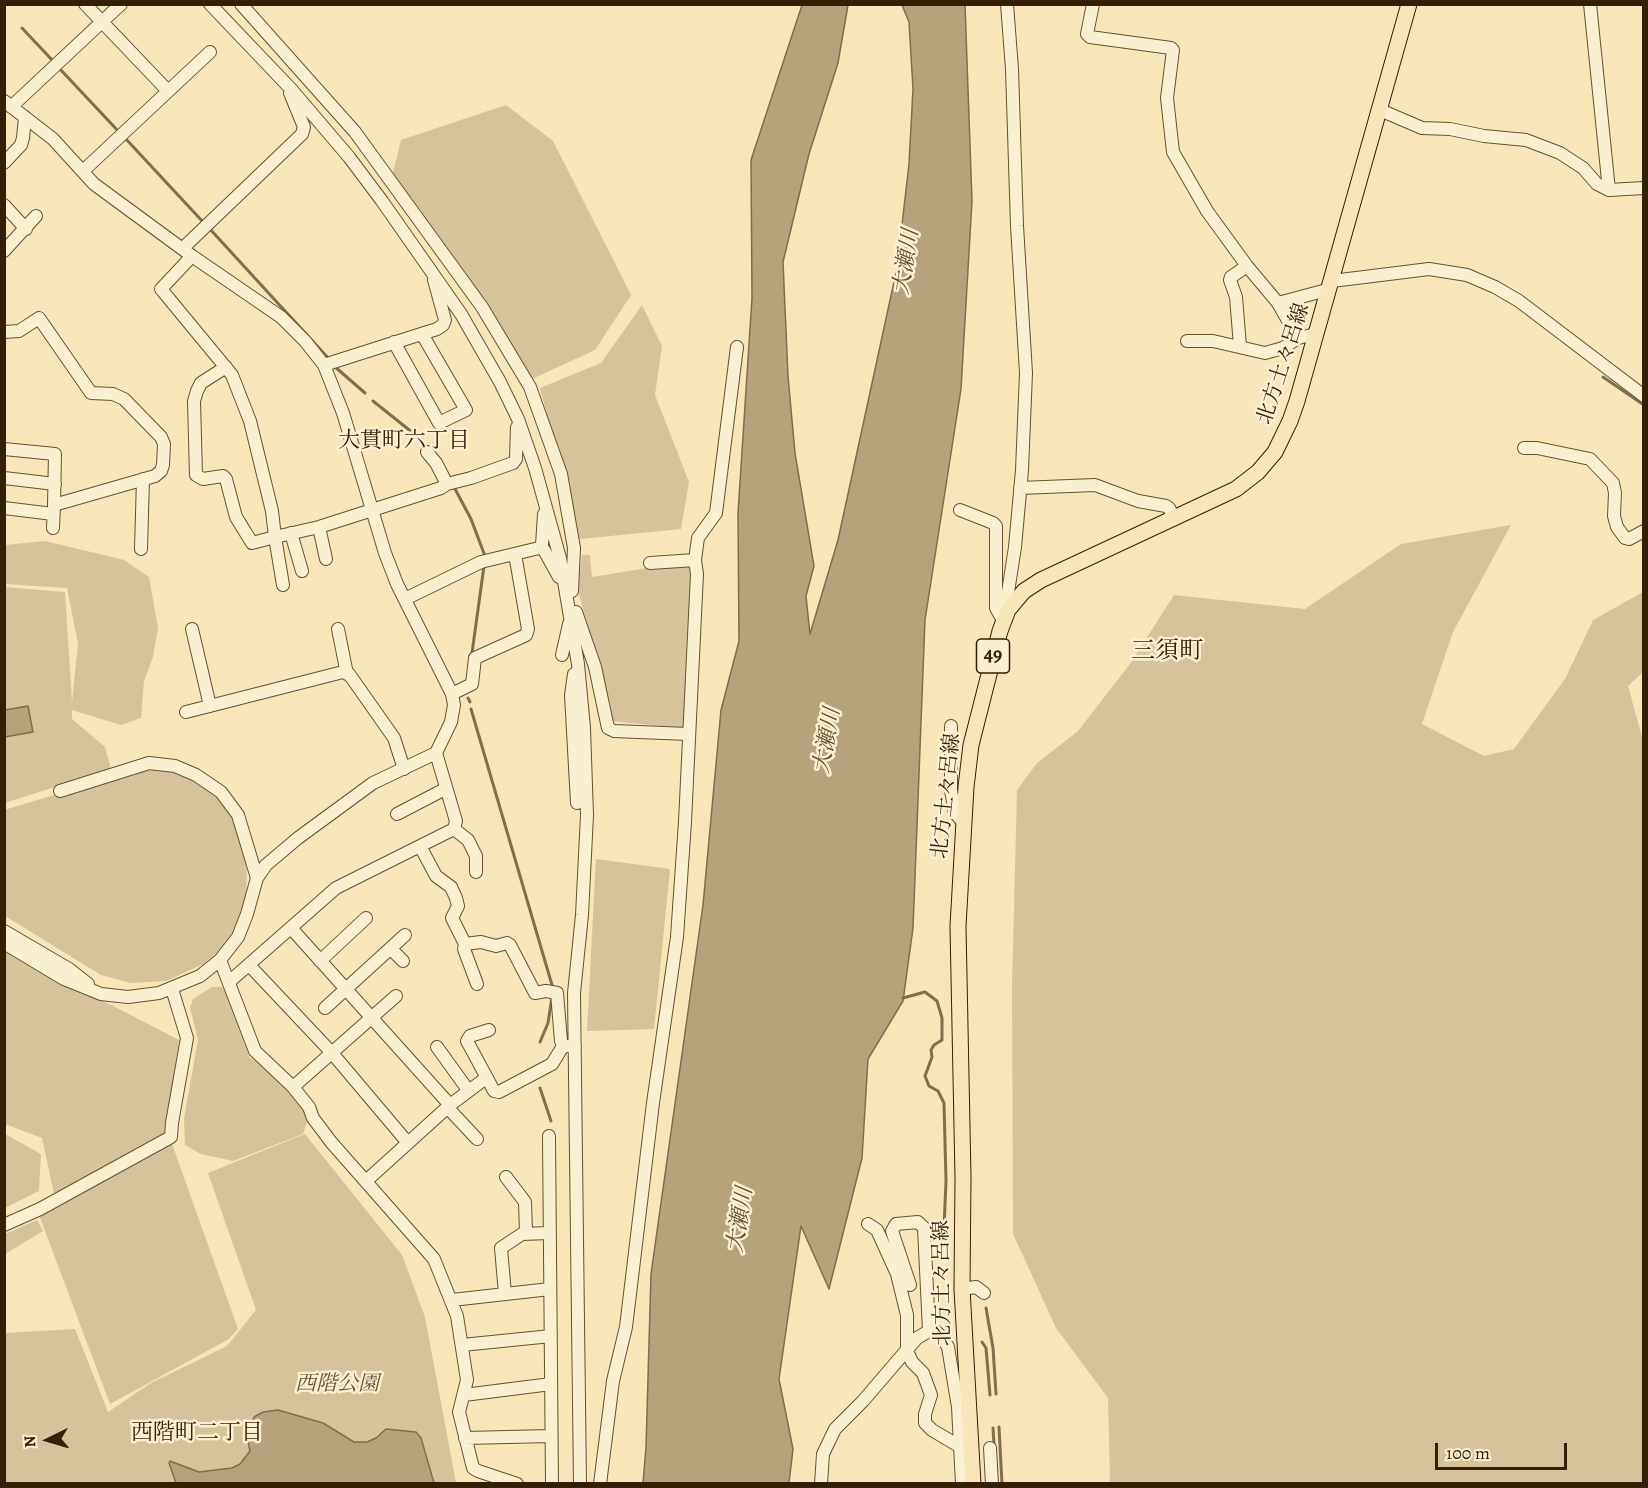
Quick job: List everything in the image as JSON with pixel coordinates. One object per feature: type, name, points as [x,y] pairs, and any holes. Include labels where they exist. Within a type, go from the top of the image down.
[{"type":"main road","name":"北方土々呂線","points":[[973,1484],[966,1450],[958,968],[964,823],[971,745],[1006,616],[1024,591],[1041,580],[1236,489],[1258,472],[1275,452],[1290,421],[1409,4]]},
{"type":"street","points":[[85,4],[168,91]]},
{"type":"street","points":[[4,943],[64,979],[101,994],[128,997],[159,993],[200,976],[220,960],[238,937],[257,878],[266,865],[298,838],[373,783],[435,753],[454,713],[452,694],[385,553],[343,413],[324,365],[305,341],[281,317],[94,184],[53,139],[8,104],[121,4]]},
{"type":"street","points":[[210,4],[291,89],[356,166],[432,271],[483,350],[519,424],[544,500],[564,579],[578,664],[584,728],[587,815],[582,915],[569,1046],[580,1484]]},
{"type":"street","points":[[241,4],[355,132],[482,307],[530,387],[561,474],[574,548],[572,591],[566,593]]},
{"type":"street","points":[[1006,616],[1020,488],[1026,367],[1007,4]]},
{"type":"street","points":[[1093,4],[1088,34],[1090,37],[1173,50],[1167,98],[1173,152],[1208,211],[1247,266],[1278,303],[1298,338]]},
{"type":"street","points":[[1590,4],[1609,190]]},
{"type":"street","points":[[83,171],[210,52]]},
{"type":"street","points":[[283,585],[272,511],[249,421],[232,375],[161,289],[188,252],[302,135],[304,126],[290,96],[291,89]]},
{"type":"street","points":[[1380,110],[1422,128],[1450,129],[1476,135],[1526,140],[1560,153],[1576,163],[1597,184],[1609,190],[1644,188]]},
{"type":"street","points":[[4,163],[21,145],[25,117]]},
{"type":"street","points":[[4,205],[26,229]]},
{"type":"street","points":[[4,251],[36,216]]},
{"type":"street","points":[[1240,346],[1236,297],[1230,280],[1247,266]]},
{"type":"street","points":[[1278,303],[1330,287],[1429,269],[1467,276],[1495,287],[1519,302],[1644,396]]},
{"type":"street","points":[[324,365],[422,334],[443,325],[445,320],[432,271]]},
{"type":"street","points":[[4,332],[20,331],[39,318],[90,393],[113,394],[124,399],[161,437],[164,444],[161,471],[155,476],[53,510],[4,508]]},
{"type":"street","points":[[394,342],[439,423],[466,410],[422,334]]},
{"type":"street","points":[[1187,341],[1213,341],[1265,352],[1274,351],[1298,338],[1316,334]]},
{"type":"street","points":[[600,1484],[613,1381],[626,1327],[653,1103],[677,937],[697,574],[695,560],[698,538],[716,513],[737,347]]},
{"type":"street","points":[[226,367],[201,383],[194,401],[196,475],[203,479],[223,476],[226,479],[236,517],[252,543],[319,527],[513,463],[516,459],[519,424]]},
{"type":"street","points":[[1524,448],[1538,448],[1590,459],[1613,483],[1614,516],[1617,527],[1625,538],[1644,531]]},
{"type":"street","points":[[4,449],[55,454],[53,528]]},
{"type":"street","points":[[427,452],[447,484]]},
{"type":"street","points":[[4,478],[55,484]]},
{"type":"street","points":[[141,549],[143,479]]},
{"type":"street","points":[[1020,488],[1095,485],[1138,501],[1169,507],[1174,519]]},
{"type":"street","points":[[539,548],[543,537],[544,500]]},
{"type":"street","points":[[960,510],[996,526],[996,608],[1006,616]]},
{"type":"street","points":[[319,527],[326,559]]},
{"type":"street","points":[[291,533],[302,571]]},
{"type":"street","points":[[405,599],[481,562],[539,548],[544,550],[559,577],[564,579]]},
{"type":"street","points":[[452,694],[472,684],[475,658],[526,635],[528,629],[515,554]]},
{"type":"street","points":[[650,563],[695,560]]},
{"type":"street","points":[[570,613],[576,611],[595,667],[608,728],[614,731],[688,734]]},
{"type":"street","points":[[562,655],[570,613]]},
{"type":"street","points":[[192,629],[210,706]]},
{"type":"street","points":[[338,629],[347,674],[394,738],[404,769]]},
{"type":"street","points":[[577,803],[571,695],[578,664]]},
{"type":"street","points":[[186,712],[343,672],[347,674]]},
{"type":"street","points":[[951,726],[951,790],[955,813],[964,823]]},
{"type":"street","points":[[229,982],[345,882],[453,829],[456,821],[452,804],[445,789],[435,753]]},
{"type":"street","points":[[60,791],[149,762],[175,766],[196,775],[221,792],[238,815],[257,878]]},
{"type":"street","points":[[397,814],[445,789]]},
{"type":"street","points":[[453,829],[468,840],[476,856],[476,872]]},
{"type":"street","points":[[420,846],[436,876],[451,887],[458,906],[453,918],[465,944],[464,950],[477,984]]},
{"type":"street","points":[[320,961],[366,918]]},
{"type":"street","points":[[291,928],[477,1139]]},
{"type":"street","points":[[4,931],[69,969],[101,994]]},
{"type":"street","points":[[325,1008],[405,935]]},
{"type":"street","points":[[465,944],[481,942],[496,946],[507,943],[510,945],[535,993],[546,991],[556,993],[559,1029],[569,1046]]},
{"type":"street","points":[[391,948],[403,961]]},
{"type":"street","points":[[220,960],[255,1051],[293,1087],[331,1142],[434,1259],[457,1316],[466,1380],[459,1412],[473,1468],[517,1484]]},
{"type":"street","points":[[249,965],[332,1053],[408,1143]]},
{"type":"street","points":[[4,1225],[40,1209],[171,1137],[187,1038],[172,989]]},
{"type":"street","points":[[293,1087],[396,996]]},
{"type":"street","points":[[489,1030],[470,1036],[467,1041],[494,1091],[499,1092],[552,1064],[569,1046]]},
{"type":"street","points":[[437,1047],[468,1090]]},
{"type":"street","points":[[366,1181],[448,1106],[486,1078]]},
{"type":"street","points":[[549,1136],[552,1484]]},
{"type":"street","points":[[506,1177],[525,1202],[526,1233]]},
{"type":"street","points":[[910,1285],[892,1231],[896,1224],[918,1222],[924,1228],[929,1331]]},
{"type":"street","points":[[868,1224],[878,1230],[897,1275],[908,1315],[907,1351],[912,1362],[923,1373],[931,1395],[925,1414],[925,1423],[932,1430],[966,1450]]},
{"type":"street","points":[[506,1294],[501,1248],[522,1234],[549,1233]]},
{"type":"street","points":[[962,1289],[976,1287],[984,1293]]},
{"type":"street","points":[[452,1300],[550,1289]]},
{"type":"street","points":[[821,1484],[823,1454],[835,1429],[863,1401],[917,1338],[929,1331],[935,1331],[941,1336],[948,1347],[966,1450],[962,1484]]},
{"type":"street","points":[[462,1345],[550,1336]]},
{"type":"street","points":[[464,1395],[551,1384]]},
{"type":"street","points":[[465,1437],[551,1436]]},
{"type":"street","points":[[990,1449],[992,1484]]},
{"type":"green space","points":[[506,105],[553,141],[631,295],[595,350],[532,379],[393,173],[401,140]]},
{"type":"green space","points":[[642,305],[662,346],[655,395],[689,482],[681,529],[580,539],[540,388],[601,363]]},
{"type":"green space","points":[[1511,525],[1453,632],[1422,724],[1484,756],[1514,749],[1565,679],[1593,620],[1643,592],[1643,672],[1628,686],[1644,744],[1643,1483],[1110,1483],[1108,1398],[1056,1328],[1013,1234],[1012,986],[1017,790],[1037,763],[1078,731],[1130,664],[1174,595],[1305,609],[1401,544]]},
{"type":"green space","points":[[45,541],[124,560],[149,577],[158,628],[153,657],[144,681],[141,718],[121,725],[72,710],[72,719],[105,747],[111,769],[5,803],[4,587],[65,592],[72,702],[78,644],[67,588],[5,584],[5,545]]},
{"type":"green space","points":[[582,555],[590,555],[592,577],[653,567],[693,567],[683,728],[611,721],[578,590]]},
{"type":"green space","points":[[145,768],[173,772],[208,786],[224,806],[240,832],[247,871],[246,897],[241,920],[227,944],[203,964],[166,981],[131,983],[101,975],[5,916],[4,810]]},
{"type":"green space","points":[[596,859],[670,869],[654,1029],[587,1031]]},
{"type":"green space","points":[[5,950],[179,1040],[166,1134],[54,1194],[42,1138],[5,1124]]},
{"type":"green space","points":[[212,987],[222,987],[225,991],[250,1058],[262,1065],[301,1102],[309,1116],[303,1134],[233,1161],[201,1154],[185,1145],[184,1118],[198,1040],[190,1007],[193,999]]},
{"type":"green space","points":[[5,1134],[41,1154],[39,1191],[5,1208]]},
{"type":"green space","name":"西階公園","points":[[305,1134],[402,1255],[425,1317],[456,1483],[5,1484],[5,1333],[75,1329],[108,1412],[151,1383],[227,1346],[256,1310],[208,1173]]},
{"type":"green space","points":[[171,1141],[238,1329],[229,1339],[110,1404],[39,1215]]},
{"type":"green space","points":[[37,1220],[43,1231],[5,1254],[5,1234]]},
{"type":"water","name":"大瀬川","points":[[802,5],[848,5],[838,63],[809,154],[783,262],[788,376],[795,453],[814,566],[806,596],[810,634],[838,540],[897,268],[909,164],[913,89],[909,22],[902,5],[965,5],[972,201],[961,389],[925,620],[913,928],[903,1001],[868,1059],[862,1158],[829,1289],[801,1226],[779,1379],[793,1449],[789,1483],[643,1483],[651,1274],[703,905],[721,710],[739,641],[738,513],[752,298],[751,160]]},
{"type":"water","points":[[28,706],[33,732],[5,737],[5,710]]},
{"type":"water","points":[[278,1410],[323,1423],[354,1442],[367,1442],[386,1429],[416,1432],[421,1438],[434,1483],[176,1483],[170,1461],[199,1472],[232,1468],[240,1464],[250,1451],[247,1436],[254,1417],[263,1412]]},
{"type":"waterway","points":[[22,28],[53,61]]},
{"type":"waterway","points":[[59,68],[120,133]]},
{"type":"waterway","points":[[125,138],[204,223]]},
{"type":"waterway","points":[[209,228],[329,359]]},
{"type":"waterway","points":[[334,366],[365,393]]},
{"type":"waterway","points":[[1603,377],[1644,405]]},
{"type":"waterway","points":[[373,401],[413,433],[428,449]]},
{"type":"waterway","points":[[454,487],[471,519],[485,556]]},
{"type":"waterway","points":[[472,653],[484,566]]},
{"type":"waterway","points":[[468,698],[470,702]]},
{"type":"waterway","points":[[471,709],[552,985]]},
{"type":"waterway","points":[[903,998],[925,992],[937,1001],[942,1018],[942,1040],[931,1050],[932,1057],[925,1076],[929,1086],[938,1091],[944,1103],[946,1181],[944,1228]]},
{"type":"waterway","points":[[540,1042],[548,1023],[552,997]]},
{"type":"waterway","points":[[540,1088],[551,1121]]},
{"type":"waterway","points":[[986,1308],[993,1348],[996,1394]]},
{"type":"waterway","points":[[982,1342],[986,1348],[990,1395]]},
{"type":"waterway","points":[[999,1427],[1002,1484]]},
{"type":"waterway","points":[[993,1428],[994,1445]]},
{"type":"district","name":"大貫町六丁目","points":[[404,442]]},
{"type":"district","name":"三須町","points":[[1167,652]]},
{"type":"district","name":"西階町二丁目","points":[[197,1434]]}]
